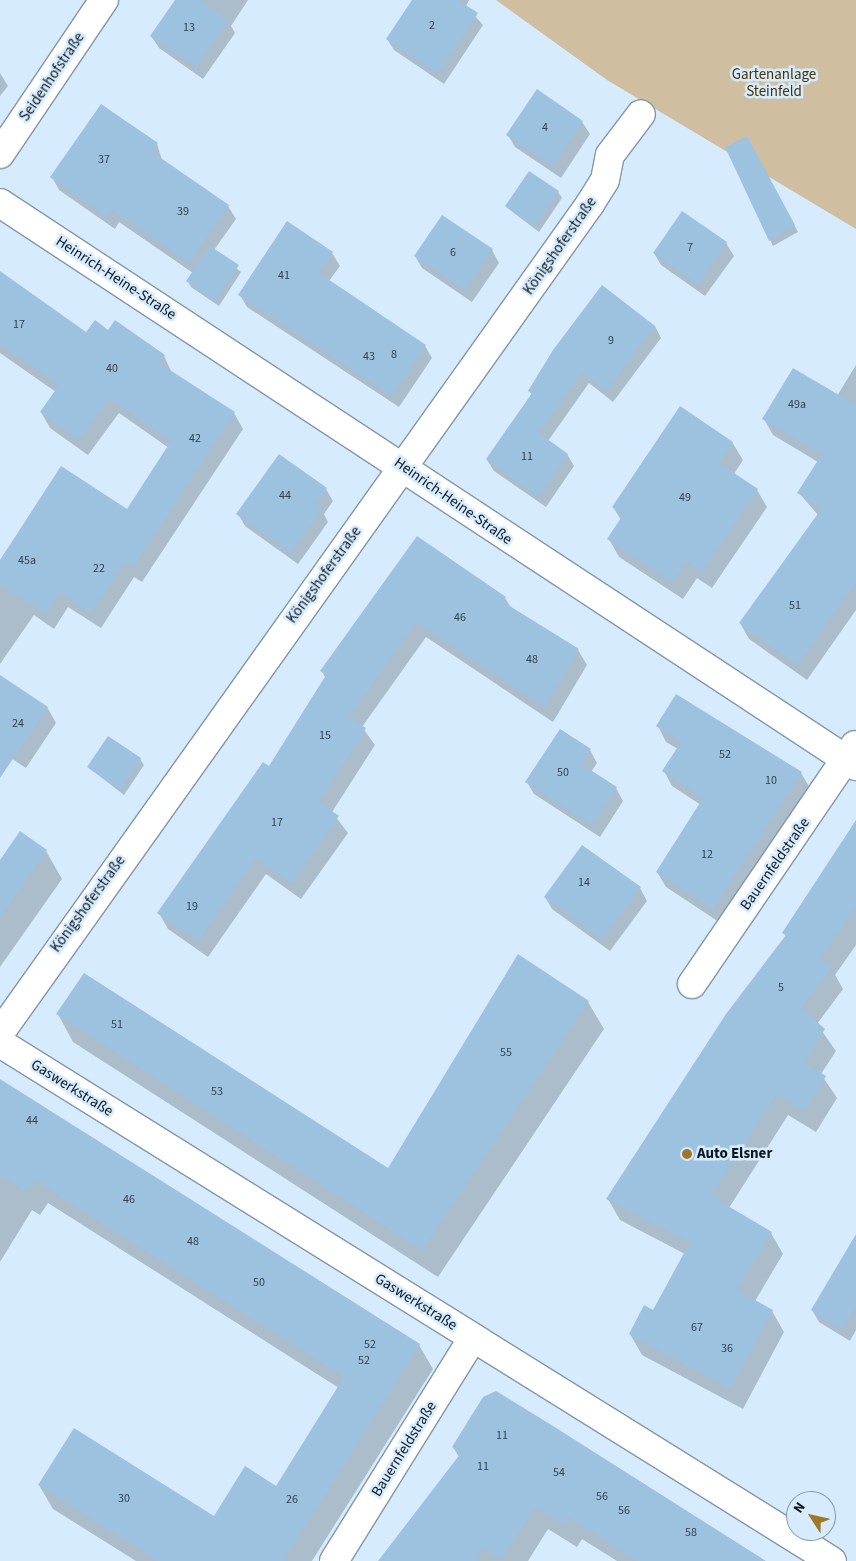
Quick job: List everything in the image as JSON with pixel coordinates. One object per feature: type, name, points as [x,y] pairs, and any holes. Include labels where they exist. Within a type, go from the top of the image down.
[{"type":"street","name":"Seidenhofstraße","points":[[0,154],[104,0]]},
{"type":"street","name":"Königshoferstraße","points":[[0,1033],[590,204],[604,180],[610,155],[640,114]]},
{"type":"street","name":"Heinrich-Heine-Straße","points":[[0,203],[446,492],[458,508],[853,756]]},
{"type":"street","name":"Bauernfeldstraße","points":[[692,984],[853,756]]},
{"type":"street","name":"Gaswerkstraße","points":[[0,1043],[832,1561]]},
{"type":"street","name":"Bauernfeldstraße","points":[[334,1561],[473,1338]]},
{"type":"green space","name":"Gartenanlage Steinfeld","points":[[496,0],[856,0],[856,229],[607,80]]},
{"type":"building","points":[[175,0],[200,0],[228,20],[196,67],[150,36]]},
{"type":"building","points":[[412,0],[458,0],[478,13],[438,74],[386,39]]},
{"type":"building","points":[[537,89],[583,121],[553,166],[506,135]]},
{"type":"building","points":[[101,104],[158,143],[152,152],[229,205],[189,263],[112,210],[107,217],[50,177]]},
{"type":"building","points":[[747,136],[795,225],[769,241],[725,147]]},
{"type":"building","points":[[529,171],[559,191],[535,226],[505,206]]},
{"type":"building","points":[[682,211],[727,242],[698,284],[653,253]]},
{"type":"building","points":[[442,215],[493,249],[465,290],[414,256]]},
{"type":"building","points":[[287,221],[333,252],[319,273],[426,345],[392,396],[238,295]]},
{"type":"building","points":[[210,246],[239,265],[215,301],[186,281]]},
{"type":"building","points":[[0,271],[86,332],[95,320],[108,330],[115,320],[165,355],[159,363],[235,412],[133,567],[125,562],[91,613],[59,592],[45,614],[0,584],[0,560],[61,466],[127,509],[171,441],[109,398],[79,440],[40,412],[59,385],[0,344]]},
{"type":"building","points":[[602,285],[655,326],[606,391],[582,372],[539,433],[568,454],[538,497],[486,459],[532,393],[528,391],[553,350]]},
{"type":"building","points":[[793,368],[856,405],[856,582],[797,665],[739,623],[822,508],[797,493],[822,454],[762,419]]},
{"type":"building","points":[[680,406],[733,442],[719,463],[758,489],[702,571],[686,561],[672,582],[607,539],[623,515],[612,507]]},
{"type":"building","points":[[279,454],[327,488],[315,504],[322,508],[291,553],[236,514]]},
{"type":"building","points":[[417,536],[506,597],[503,602],[579,649],[544,707],[416,622],[349,717],[366,728],[319,802],[339,816],[292,884],[256,858],[198,941],[157,913],[263,762],[269,766],[326,675],[320,671]]},
{"type":"building","points":[[0,675],[48,707],[0,778]]},
{"type":"building","points":[[676,694],[802,772],[713,909],[656,872],[703,798],[662,771],[681,742],[656,726]]},
{"type":"building","points":[[560,729],[591,749],[581,764],[617,787],[592,825],[525,782]]},
{"type":"building","points":[[108,736],[141,758],[120,790],[87,767]]},
{"type":"building","points":[[856,820],[856,906],[820,959],[832,967],[801,1008],[825,1029],[804,1062],[826,1076],[804,1111],[776,1094],[711,1196],[772,1232],[737,1290],[773,1310],[730,1389],[629,1334],[644,1305],[653,1310],[690,1242],[606,1199],[726,1014],[786,935],[782,933]]},
{"type":"building","points":[[20,831],[47,850],[0,917],[0,860]]},
{"type":"building","points":[[582,845],[641,887],[602,939],[544,897]]},
{"type":"building","points":[[518,954],[589,1001],[422,1250],[56,1014],[84,973],[388,1168]]},
{"type":"building","points":[[0,1079],[420,1344],[283,1561],[158,1561],[38,1485],[74,1428],[214,1516],[245,1466],[276,1486],[344,1377],[34,1180],[27,1192],[0,1176]]},
{"type":"building","points":[[856,1234],[856,1306],[842,1329],[811,1310]]},
{"type":"building","points":[[496,1391],[766,1561],[637,1561],[569,1517],[564,1525],[535,1507],[501,1560],[482,1548],[475,1561],[378,1561],[461,1453],[452,1447],[483,1397]]},
{"type":"place","name":"Auto Elsner","points":[[687,1154]]}]
